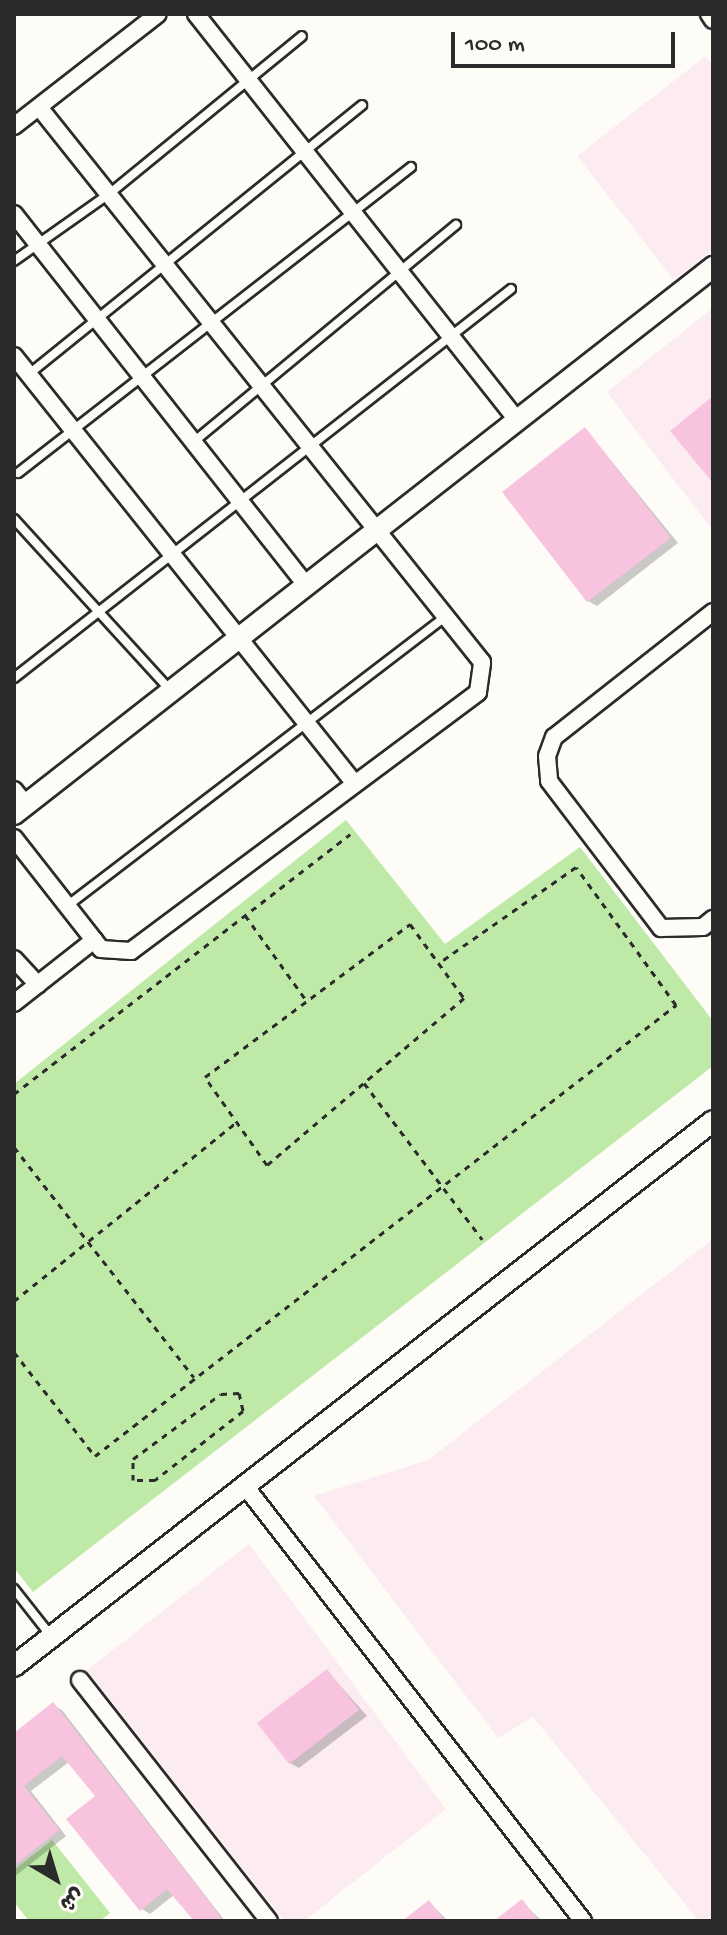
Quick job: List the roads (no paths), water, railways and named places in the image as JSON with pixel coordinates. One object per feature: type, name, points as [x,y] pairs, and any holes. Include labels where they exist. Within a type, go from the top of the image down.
[{"type":"street","points":[[14,126],[158,14]]},
{"type":"street","points":[[196,14],[517,420]]},
{"type":"street","points":[[709,14],[713,20]]},
{"type":"street","points":[[14,838],[101,949],[131,951],[478,692],[482,662],[39,107]]},
{"type":"street","points":[[14,214],[139,379],[306,585]]},
{"type":"street","points":[[18,803],[171,691],[713,267]]},
{"type":"street","points":[[14,356],[238,638],[303,726],[355,784]]},
{"type":"street","points":[[713,612],[554,737],[547,756],[549,781],[661,928],[703,927],[713,919]]},
{"type":"street","points":[[14,1003],[94,940]]},
{"type":"street","points":[[14,959],[38,985]]},
{"type":"street","points":[[14,1666],[713,1121]]},
{"type":"street","points":[[245,1486],[583,1921]]},
{"type":"street","points":[[80,1680],[269,1921]]},
{"type":"lane","points":[[14,261],[109,194],[250,82],[302,36]]},
{"type":"lane","points":[[28,374],[162,260],[362,105]]},
{"type":"lane","points":[[18,473],[411,167]]},
{"type":"lane","points":[[191,444],[456,225]]},
{"type":"lane","points":[[14,678],[511,289]]},
{"type":"lane","points":[[14,519],[171,691]]},
{"type":"lane","points":[[67,906],[446,617]]},
{"type":"lane","points":[[14,1589],[52,1637]]}]
